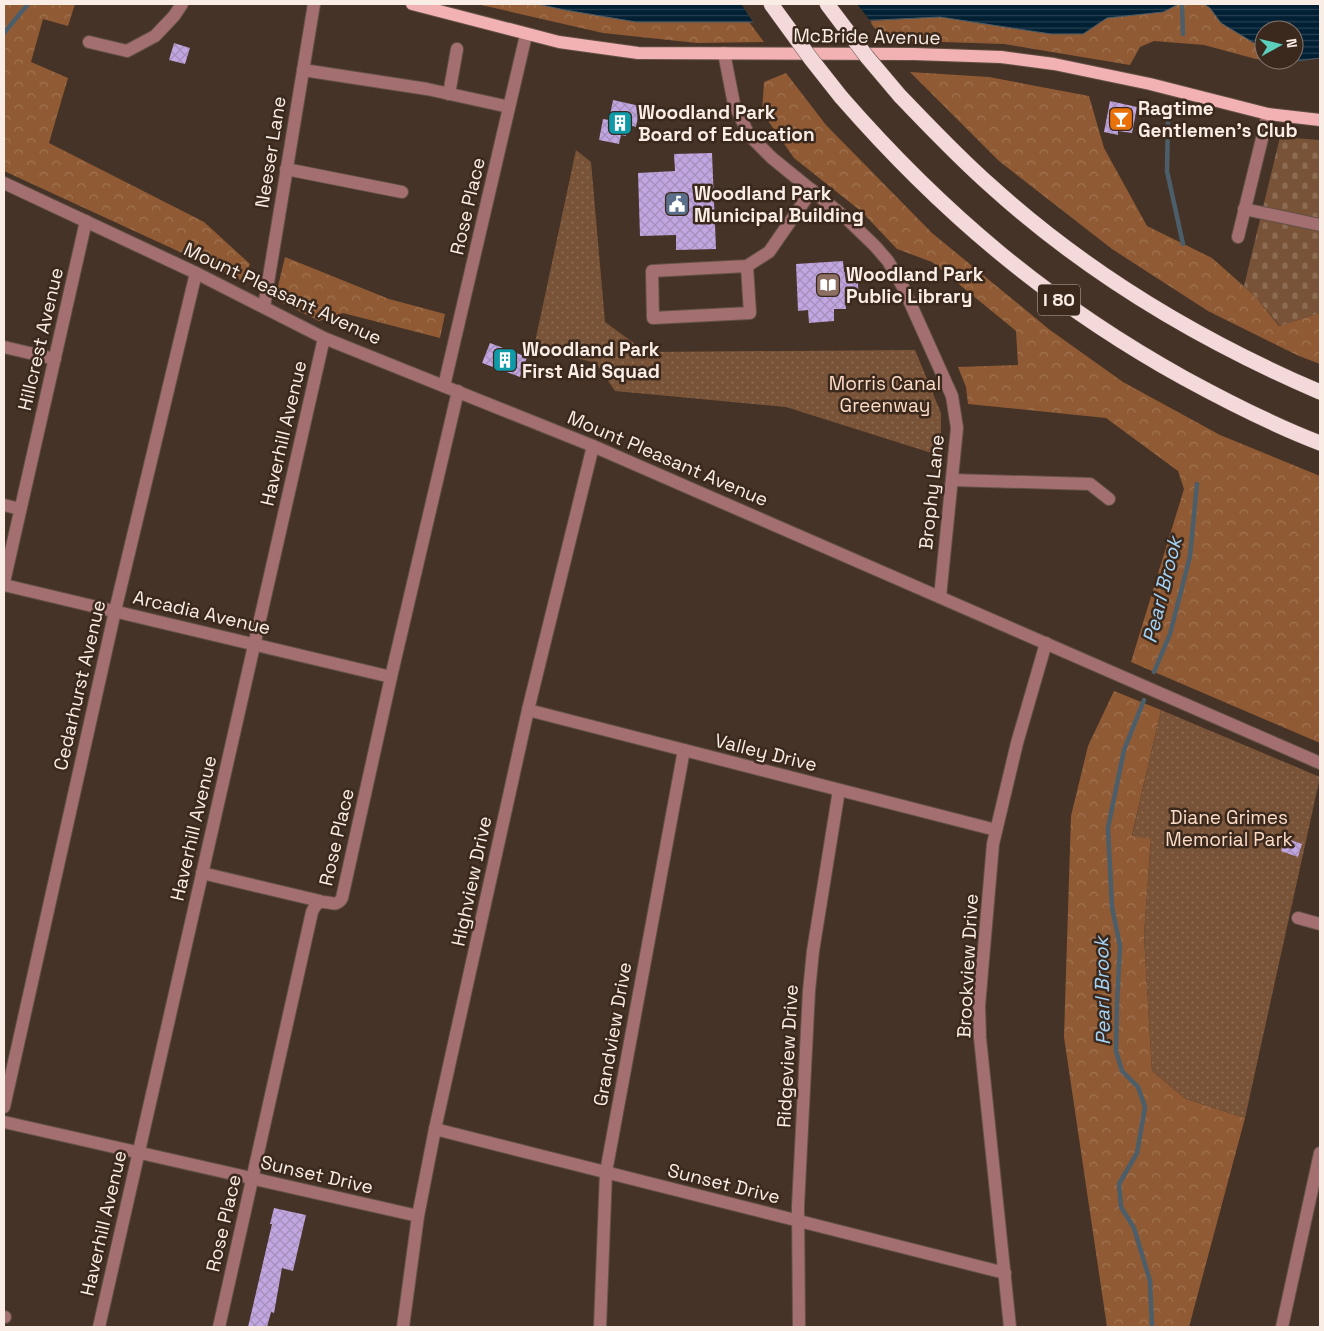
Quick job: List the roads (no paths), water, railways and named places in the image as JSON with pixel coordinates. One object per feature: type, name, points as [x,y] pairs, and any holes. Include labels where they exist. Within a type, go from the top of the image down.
[{"type":"highway","name":"I 80","points":[[771,4],[841,98],[902,164],[979,237],[1062,302],[1152,360],[1249,413],[1320,443]]},
{"type":"highway","name":"I 80","points":[[827,4],[867,57],[900,96],[992,187],[1060,243],[1149,304],[1225,348],[1320,392]]},
{"type":"main road","name":"McBride Avenue","points":[[412,4],[526,35],[559,42],[638,53],[914,54],[1001,57],[1054,64],[1110,75],[1268,114],[1320,120]]},
{"type":"street","points":[[89,42],[127,51],[154,36],[174,16],[182,4]]},
{"type":"street","name":"Neeser Lane","points":[[264,307],[314,4]]},
{"type":"street","name":"Rose Place","points":[[444,386],[526,35]]},
{"type":"street","points":[[449,94],[457,49]]},
{"type":"street","name":"Brophy Lane","points":[[724,53],[734,104],[749,135],[772,158],[847,219],[875,246],[888,262],[902,287],[952,396],[957,428],[940,597]]},
{"type":"street","points":[[303,70],[449,94],[509,107]]},
{"type":"street","points":[[1238,237],[1268,114]]},
{"type":"street","points":[[286,169],[402,192]]},
{"type":"street","name":"Mount Pleasant Avenue","points":[[4,183],[196,273],[324,338],[593,446],[1320,763]]},
{"type":"street","points":[[747,266],[750,313],[653,318],[652,271],[747,266],[769,252],[812,190]]},
{"type":"street","points":[[1244,209],[1320,224]]},
{"type":"street","name":"Hillcrest Avenue","points":[[4,583],[86,221]]},
{"type":"street","name":"Cedarhurst Avenue","points":[[4,1106],[115,611],[196,273]]},
{"type":"street","name":"Haverhill Avenue","points":[[99,1327],[324,338]]},
{"type":"street","points":[[4,347],[55,359]]},
{"type":"street","name":"Rose Place","points":[[219,1327],[312,912],[317,902],[336,904],[342,898],[458,391]]},
{"type":"street","name":"Highview Drive","points":[[403,1327],[418,1216],[435,1129],[528,710],[593,446]]},
{"type":"street","points":[[952,480],[1090,484],[1109,499]]},
{"type":"street","points":[[4,505],[20,509]]},
{"type":"street","name":"Arcadia Avenue","points":[[4,583],[392,676]]},
{"type":"street","name":"Brookview Drive","points":[[1010,1327],[979,1014],[992,853],[996,830],[1017,743],[1046,643]]},
{"type":"street","name":"Valley Drive","points":[[528,710],[996,830]]},
{"type":"street","name":"Grandview Drive","points":[[600,1327],[606,1172],[684,750]]},
{"type":"street","name":"Ridgeview Drive","points":[[799,1327],[798,1221],[810,983],[813,951],[839,790]]},
{"type":"street","points":[[202,873],[320,901]]},
{"type":"street","points":[[1298,918],[1320,924]]},
{"type":"street","name":"Sunset Drive","points":[[4,1122],[418,1216]]},
{"type":"street","name":"Sunset Drive","points":[[435,1129],[1005,1273]]},
{"type":"street","points":[[1285,1327],[1317,1188],[1320,1153]]},
{"type":"water","points":[[537,4],[1179,4],[1163,12],[1107,18],[1083,34],[1051,34],[940,17],[877,20],[636,22]]},
{"type":"water","points":[[1204,4],[1320,4],[1320,58],[1304,60],[1304,20],[1254,20],[1254,43],[1221,23],[1210,8]]},
{"type":"waterway","points":[[4,33],[28,4]]},
{"type":"waterway","name":"Pearl Brook","points":[[1182,4],[1183,34]]},
{"type":"waterway","name":"Pearl Brook","points":[[1168,119],[1167,171],[1183,244]]},
{"type":"waterway","name":"Pearl Brook","points":[[1154,672],[1170,634],[1190,556],[1197,484]]},
{"type":"waterway","name":"Pearl Brook","points":[[1144,700],[1124,750],[1108,828],[1112,907],[1120,946],[1116,1051],[1122,1071],[1138,1087],[1145,1107],[1137,1153],[1119,1184],[1121,1207],[1134,1228],[1150,1281],[1152,1327]]},
{"type":"place","name":"Ragtime Gentlemen's Club","points":[[1121,119]]},
{"type":"place","name":"Woodland Park Board of Education","points":[[620,123]]},
{"type":"place","name":"Woodland Park Municipal Building","points":[[677,204]]},
{"type":"place","name":"Woodland Park Public Library","points":[[828,285]]},
{"type":"place","name":"Woodland Park First Aid Squad","points":[[505,360]]},
{"type":"park label","name":"Morris Canal Greenway","points":[[885,394]]},
{"type":"park label","name":"Diane Grimes Memorial Park","points":[[1229,828]]}]
